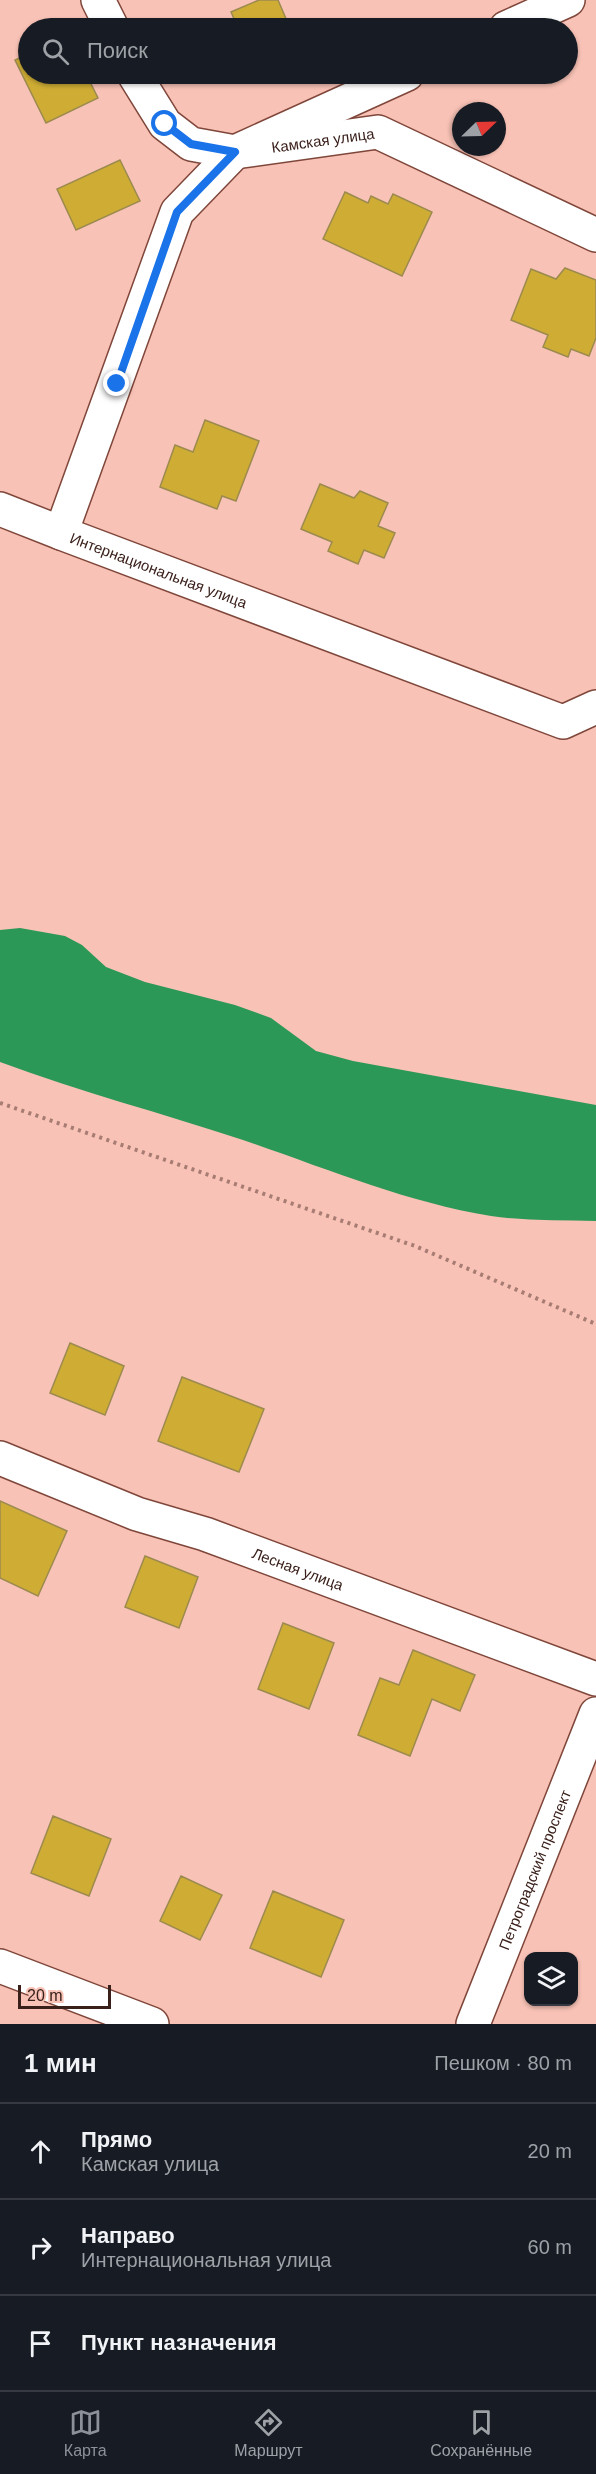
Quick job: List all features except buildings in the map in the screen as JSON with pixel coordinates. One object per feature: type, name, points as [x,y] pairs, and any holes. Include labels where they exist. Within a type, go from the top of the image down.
[{"type":"street","points":[[98,0],[107,18]]},
{"type":"street","points":[[528,18],[568,0]]},
{"type":"street","name":"Камская улица","points":[[140,84],[165,124],[191,144],[235,152],[378,132],[596,235]]},
{"type":"street","name":"Интернациональная улица","points":[[385,84],[235,152],[177,212],[117,384],[61,533],[563,722],[596,707]]},
{"type":"street","points":[[0,509],[61,533]]},
{"type":"street","name":"Лесная улица","points":[[0,1458],[137,1514],[205,1534],[596,1679]]},
{"type":"street","name":"Петроградский проспект","points":[[473,2024],[596,1714]]},
{"type":"street","points":[[0,1966],[152,2024]]},
{"type":"path","points":[[0,1103],[415,1246],[596,1324]]},
{"type":"shaded area","points":[[20,928],[65,936],[82,945],[106,967],[145,982],[235,1005],[271,1018],[316,1051],[353,1061],[596,1105],[596,1221],[504,1218],[428,1202],[0,1062],[0,930]]},
{"type":"route","points":[[117,384],[177,212],[235,152],[191,144],[165,124]]}]
